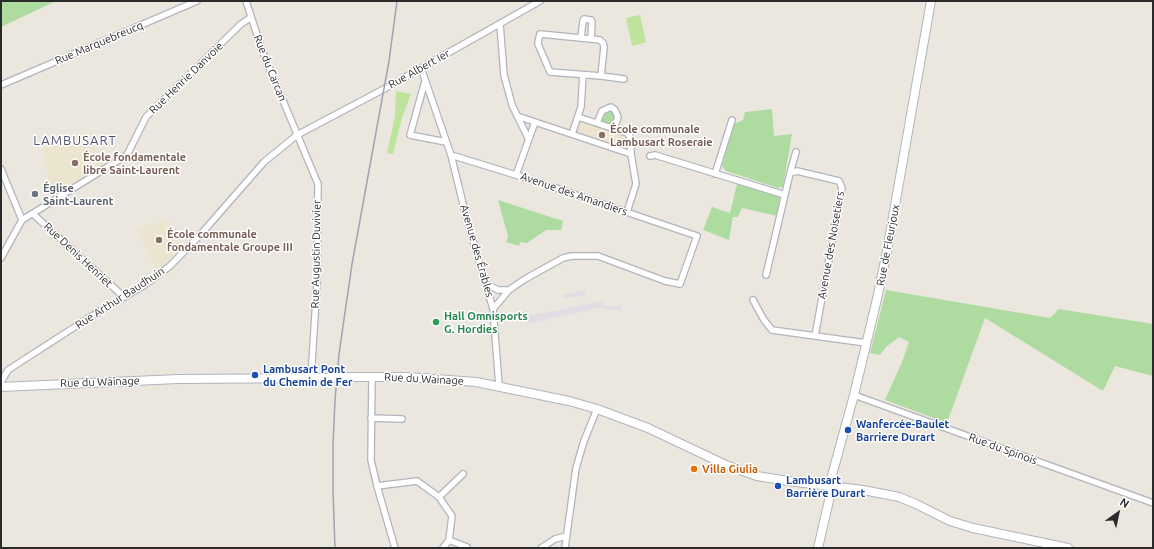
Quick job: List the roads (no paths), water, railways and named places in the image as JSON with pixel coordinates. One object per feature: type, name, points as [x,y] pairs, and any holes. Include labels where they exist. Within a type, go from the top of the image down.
[{"type":"main road","name":"Rue de Fleurjoux","points":[[818,548],[830,496],[830,486],[854,395],[887,251],[931,1]]},
{"type":"main road","name":"Rue du Wainage","points":[[1,387],[178,379],[353,377],[423,378],[499,385],[570,401],[597,409],[648,428],[726,465],[757,476],[863,490],[898,497],[950,521],[973,528],[1068,548]]},
{"type":"street","name":"Rue Marquebreucq","points":[[1,85],[197,1]]},
{"type":"street","name":"Rue du Carcan","points":[[246,1],[250,18],[263,53],[297,135]]},
{"type":"street","name":"Rue Albert Ier","points":[[297,135],[421,68],[540,1]]},
{"type":"street","name":"Rue Henrie Danvoie","points":[[22,220],[128,155],[146,117],[241,24],[250,18]]},
{"type":"street","points":[[582,38],[584,19],[591,20],[592,22],[591,39]]},
{"type":"street","points":[[500,24],[504,75],[512,105],[528,138]]},
{"type":"street","points":[[601,76],[603,42],[600,40],[540,34],[538,42],[550,72],[624,78]]},
{"type":"street","name":"Avenue des Érables","points":[[421,68],[451,155],[467,220],[494,309],[499,385]]},
{"type":"street","points":[[572,134],[581,107],[583,75]]},
{"type":"street","points":[[425,81],[410,135],[446,142]]},
{"type":"street","points":[[597,123],[602,111],[611,107],[615,110],[618,117],[614,129]]},
{"type":"street","points":[[517,116],[631,154]]},
{"type":"street","points":[[578,117],[627,133],[630,136],[631,154],[636,184],[627,212]]},
{"type":"street","points":[[715,174],[732,120]]},
{"type":"street","points":[[516,175],[535,122]]},
{"type":"street","name":"Rue Arthur Baudhuin","points":[[1,382],[8,370],[124,297],[177,260],[264,162],[297,135]]},
{"type":"street","name":"Rue Augustin Duvivier","points":[[297,135],[318,184],[317,283],[311,378]]},
{"type":"street","points":[[766,275],[796,152]]},
{"type":"street","name":"Avenue des Amandiers","points":[[451,155],[516,175],[697,236],[680,284],[665,281],[598,256],[572,256],[563,258],[540,270],[509,290]]},
{"type":"street","points":[[650,156],[655,155],[785,196]]},
{"type":"street","points":[[1,169],[22,220],[1,258]]},
{"type":"street","name":"Avenue des Noisetiers","points":[[790,173],[797,171],[839,181],[842,188],[815,336]]},
{"type":"street","name":"Rue Denis Henriet","points":[[33,214],[124,297]]},
{"type":"street","points":[[486,284],[498,290],[509,290]]},
{"type":"street","points":[[494,309],[509,290]]},
{"type":"street","points":[[753,300],[764,320],[772,330],[866,343]]},
{"type":"street","points":[[372,377],[372,460],[377,486],[395,548]]},
{"type":"street","name":"Rue du Spinois","points":[[854,395],[1153,503]]},
{"type":"street","points":[[565,548],[576,468],[584,441],[597,409]]},
{"type":"street","points":[[371,418],[402,419]]},
{"type":"street","points":[[439,497],[463,474]]},
{"type":"street","points":[[377,486],[417,481],[439,497],[452,516],[449,540],[443,548]]},
{"type":"street","points":[[541,548],[555,539],[566,536]]},
{"type":"street","points":[[449,540],[467,547]]},
{"type":"railway","points":[[335,548],[333,445],[339,354],[352,264],[389,61],[397,1]]},
{"type":"place","name":"École communale Lambusart Roseraie","points":[[602,135]]},
{"type":"place","name":"École fondamentale libre Saint-Laurent","points":[[75,163]]},
{"type":"place","name":"Église Saint-Laurent","points":[[35,194]]},
{"type":"place","name":"École communale fondamentale Groupe III","points":[[159,240]]},
{"type":"place","name":"Hall Omnisports G. Hordies","points":[[436,322]]},
{"type":"place","name":"Lambusart Pont du Chemin de Fer","points":[[255,375]]},
{"type":"place","name":"Wanfercée-Baulet Barriere Durart","points":[[848,430]]},
{"type":"place","name":"Villa Giulia","points":[[694,469]]},
{"type":"place","name":"Lambusart Barrière Durart","points":[[778,486]]},
{"type":"district","name":"LAMBUSART","points":[[75,141]]}]
